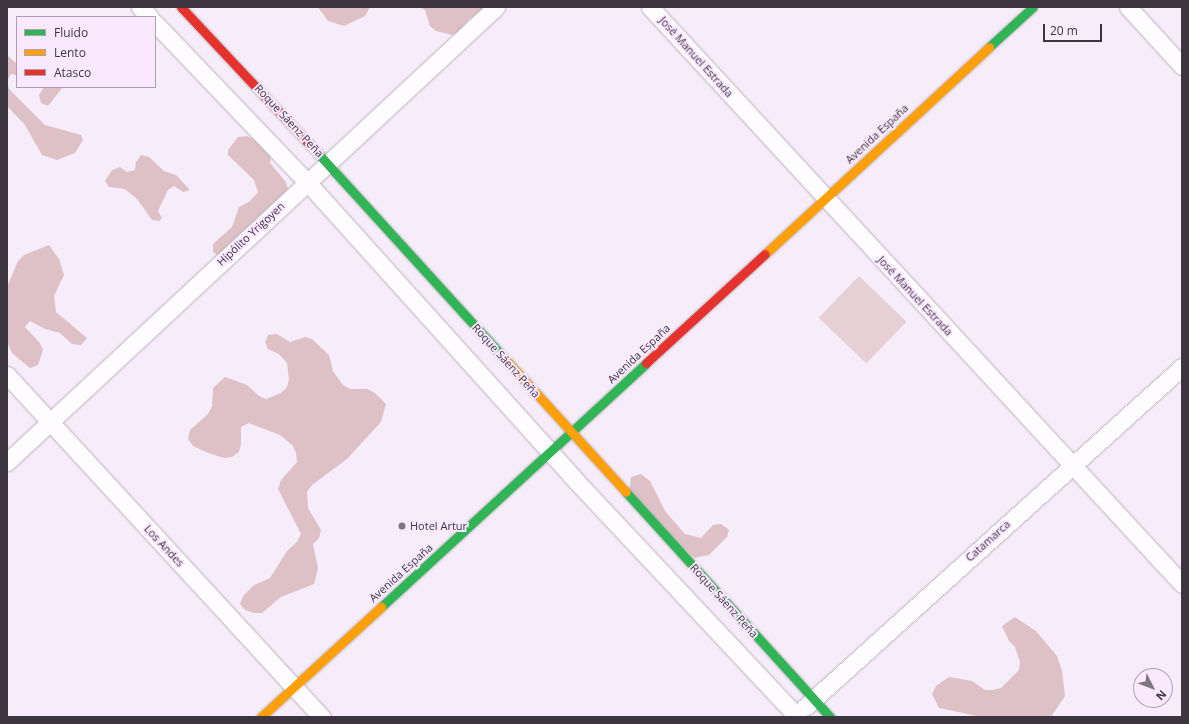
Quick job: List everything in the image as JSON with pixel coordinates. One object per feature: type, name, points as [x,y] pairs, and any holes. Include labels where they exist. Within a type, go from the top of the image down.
[{"type":"main road","name":"Roque Sáenz Peña","points":[[181,7],[327,163],[830,717]]},
{"type":"main road","name":"Avenida España","points":[[261,717],[1033,7]]},
{"type":"street","points":[[140,7],[149,16]]},
{"type":"street","name":"Hipólito Yrigoyen","points":[[7,462],[496,7]]},
{"type":"street","name":"José Manuel Estrada","points":[[650,7],[1182,584]]},
{"type":"street","points":[[1128,7],[1182,66]]},
{"type":"street","points":[[156,24],[307,182],[550,452],[796,716]]},
{"type":"street","name":"Catamarca","points":[[796,716],[1182,367]]},
{"type":"street","name":"Los Andes","points":[[7,375],[322,717]]},
{"type":"shaded area","points":[[318,7],[370,7],[365,16],[344,26],[328,21]]},
{"type":"shaded area","points":[[419,7],[488,7],[469,19],[459,32],[452,35],[436,31],[430,26],[425,10]]},
{"type":"shaded area","points":[[7,55],[16,63],[16,75],[11,74],[7,81]]},
{"type":"shaded area","points":[[7,81],[9,89],[45,125],[81,135],[83,140],[75,153],[57,160],[42,155],[25,125],[7,106]]},
{"type":"shaded area","points":[[43,88],[62,88],[48,106],[41,103],[39,95]]},
{"type":"shaded area","points":[[247,136],[255,140],[271,155],[270,163],[286,182],[288,190],[220,257],[213,252],[213,244],[232,227],[239,207],[250,201],[258,192],[254,180],[228,155],[228,150],[238,137]]},
{"type":"shaded area","points":[[141,155],[149,157],[164,171],[176,175],[190,190],[183,192],[174,186],[168,190],[158,211],[162,218],[159,221],[152,220],[137,199],[125,189],[109,187],[105,181],[112,170],[120,167],[127,172],[135,170],[136,162]]},
{"type":"shaded area","points":[[49,245],[59,259],[64,275],[54,296],[56,312],[87,338],[81,345],[72,344],[60,333],[45,329],[30,321],[25,327],[40,343],[43,350],[38,365],[30,368],[12,353],[7,342],[7,287],[18,261],[24,255]]},
{"type":"shaded area","points":[[859,276],[906,322],[866,364],[819,318]]},
{"type":"shaded area","points":[[277,334],[290,342],[305,337],[312,339],[329,355],[333,371],[343,385],[350,389],[367,389],[375,393],[386,404],[381,422],[347,459],[312,485],[307,492],[308,508],[321,530],[319,538],[313,544],[318,568],[314,584],[281,597],[262,613],[254,613],[245,610],[240,604],[243,596],[254,585],[270,578],[287,551],[297,542],[301,534],[278,489],[281,480],[297,462],[296,453],[293,446],[280,435],[249,423],[241,427],[241,444],[239,452],[232,457],[224,458],[208,453],[193,446],[188,439],[190,430],[208,414],[212,406],[213,388],[225,377],[247,385],[259,396],[266,399],[281,393],[287,387],[289,379],[287,363],[279,354],[268,349],[265,342],[268,335]]},
{"type":"shaded area","points":[[641,474],[650,481],[665,511],[685,534],[701,538],[713,525],[721,524],[729,530],[727,537],[709,555],[694,558],[629,496],[631,477]]},
{"type":"shaded area","points":[[1015,617],[1036,631],[1057,656],[1062,671],[1065,696],[1051,717],[982,717],[939,708],[932,694],[936,686],[949,677],[972,681],[985,690],[993,690],[1001,688],[1019,670],[1020,662],[1015,647],[1009,641],[1002,626]]},
{"type":"traffic: fast","points":[[989,47],[1033,7]]},
{"type":"traffic: fast","points":[[314,149],[506,360]]},
{"type":"traffic: fast","points":[[381,607],[646,363]]},
{"type":"traffic: fast","points":[[626,492],[830,717]]},
{"type":"traffic: slow","points":[[765,254],[989,47]]},
{"type":"traffic: slow","points":[[506,360],[626,492]]},
{"type":"traffic: slow","points":[[261,717],[381,607]]},
{"type":"traffic: jam","points":[[181,7],[314,149]]},
{"type":"traffic: jam","points":[[646,363],[765,254]]},
{"type":"place","name":"Hotel Artur","points":[[402,526]]}]
